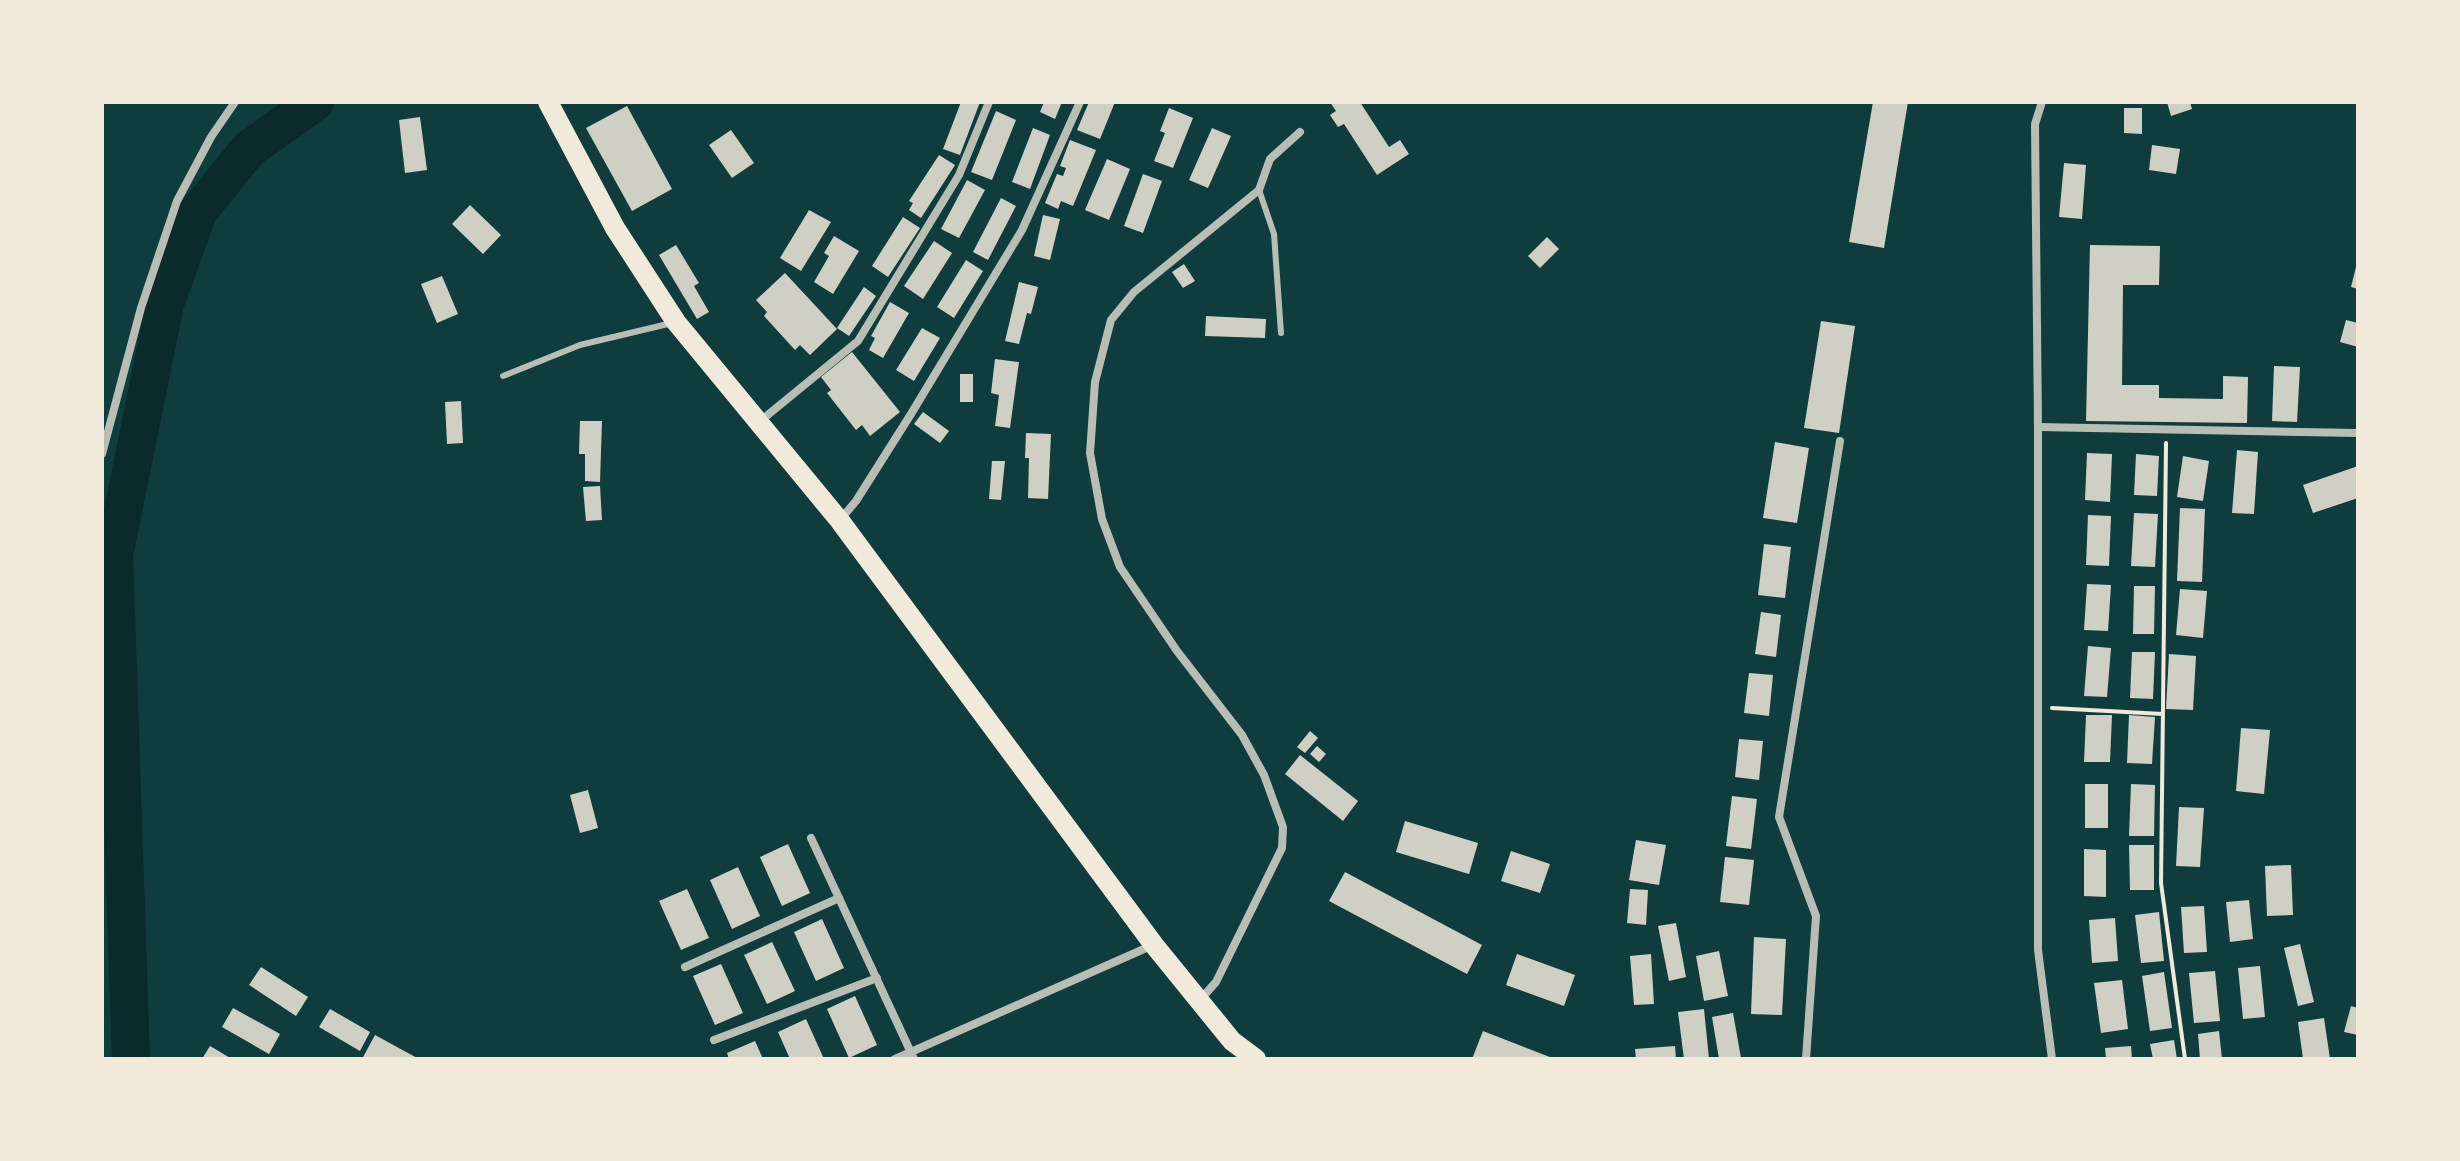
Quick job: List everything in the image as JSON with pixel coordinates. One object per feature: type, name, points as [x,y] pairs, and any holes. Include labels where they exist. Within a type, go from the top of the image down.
[{"type":"main road","points":[[548,102],[615,228],[676,322],[840,521],[1154,945],[1232,1041],[1256,1059]]},
{"type":"street","points":[[102,454],[141,308],[177,201],[211,137],[235,102]]},
{"type":"street","points":[[759,422],[858,341],[959,175],[989,102]]},
{"type":"street","points":[[840,521],[911,414],[1022,230],[1080,102]]},
{"type":"street","points":[[2040,103],[2035,124],[2038,950],[2052,1059]]},
{"type":"street","points":[[1200,1001],[1216,982],[1282,848],[1283,827],[1264,775],[1242,735],[1177,651],[1120,567],[1102,519],[1090,453],[1095,382],[1111,320],[1134,292],[1259,190],[1270,159],[1300,132]]},
{"type":"street","points":[[2038,427],[2358,433]]},
{"type":"street","points":[[1806,1059],[1816,916],[1779,817],[1840,441]]},
{"type":"street","points":[[811,838],[913,1056]]},
{"type":"street","points":[[685,967],[839,898]]},
{"type":"street","points":[[895,1059],[913,1056],[1154,945]]},
{"type":"street","points":[[714,1040],[877,978]]},
{"type":"lane","points":[[1259,190],[1274,234],[1281,333]]},
{"type":"lane","points":[[503,376],[580,345],[676,322]]},
{"type":"path","points":[[2166,430],[2161,883],[2185,1059]]},
{"type":"path","points":[[2037,707],[2163,714]]},
{"type":"building","points":[[961,102],[980,102],[960,155],[943,149]]},
{"type":"building","points":[[1044,102],[1062,102],[1055,119],[1040,112]]},
{"type":"building","points":[[1089,102],[1115,102],[1100,139],[1077,130]]},
{"type":"building","points":[[1330,102],[1360,102],[1389,147],[1400,140],[1409,154],[1377,175],[1344,124],[1338,127],[1330,115],[1336,111]]},
{"type":"building","points":[[1873,102],[1908,102],[1884,248],[1849,242]]},
{"type":"building","points":[[2167,102],[2190,102],[2192,109],[2171,116]]},
{"type":"building","points":[[627,106],[672,189],[632,211],[586,128]]},
{"type":"building","points":[[1169,108],[1193,118],[1173,168],[1154,161],[1165,133],[1160,131]]},
{"type":"building","points":[[2124,108],[2142,108],[2142,134],[2124,133]]},
{"type":"building","points":[[996,111],[1016,120],[992,180],[971,172]]},
{"type":"building","points":[[420,117],[427,170],[405,173],[399,120]]},
{"type":"building","points":[[1033,128],[1050,135],[1030,189],[1012,182]]},
{"type":"building","points":[[1212,128],[1231,136],[1208,188],[1189,180]]},
{"type":"building","points":[[731,130],[754,163],[732,178],[709,145]]},
{"type":"building","points":[[1070,140],[1096,150],[1073,206],[1061,201],[1058,209],[1045,203],[1057,174],[1063,176],[1066,168],[1060,166]]},
{"type":"building","points":[[2152,145],[2180,149],[2176,174],[2149,170]]},
{"type":"building","points":[[939,155],[955,165],[921,218],[909,210],[913,203],[909,201]]},
{"type":"building","points":[[1107,159],[1130,169],[1109,220],[1085,210]]},
{"type":"building","points":[[2064,163],[2086,165],[2082,219],[2059,217]]},
{"type":"building","points":[[1143,174],[1162,181],[1143,233],[1124,226]]},
{"type":"building","points":[[967,180],[985,190],[959,238],[941,229]]},
{"type":"building","points":[[1001,198],[1016,206],[988,260],[973,252]]},
{"type":"building","points":[[470,205],[501,235],[483,254],[452,224]]},
{"type":"building","points":[[809,210],[831,222],[801,271],[780,258]]},
{"type":"building","points":[[1043,215],[1060,219],[1050,260],[1034,256]]},
{"type":"building","points":[[903,217],[920,228],[888,277],[872,266]]},
{"type":"building","points":[[834,236],[859,251],[833,294],[814,282],[829,256],[824,253]]},
{"type":"building","points":[[1547,237],[1559,249],[1540,268],[1528,256]]},
{"type":"building","points":[[934,241],[952,253],[923,299],[904,286]]},
{"type":"building","points":[[676,245],[699,283],[694,286],[709,312],[697,319],[659,255]]},
{"type":"building","points":[[2090,245],[2160,246],[2159,285],[2123,285],[2122,385],[2159,385],[2159,398],[2223,399],[2223,376],[2248,377],[2247,423],[2086,421]]},
{"type":"building","points":[[966,260],[983,271],[954,318],[937,307]]},
{"type":"building","points":[[1184,264],[1195,281],[1183,288],[1172,272]]},
{"type":"building","points":[[2358,264],[2358,289],[2351,287]]},
{"type":"building","points":[[785,273],[837,329],[810,355],[800,345],[795,350],[764,316],[767,312],[756,300]]},
{"type":"building","points":[[442,276],[458,314],[437,323],[421,284]]},
{"type":"building","points":[[1019,282],[1038,287],[1019,344],[1005,341]]},
{"type":"building","points":[[864,287],[876,296],[849,336],[837,328]]},
{"type":"building","points":[[890,302],[909,313],[883,358],[869,350],[875,338],[871,336]]},
{"type":"building","points":[[1206,316],[1266,319],[1265,338],[1205,336]]},
{"type":"building","points":[[2346,320],[2358,323],[2358,347],[2340,342]]},
{"type":"building","points":[[1821,321],[1855,326],[1839,433],[1804,428]]},
{"type":"building","points":[[922,328],[940,338],[914,381],[896,370]]},
{"type":"building","points":[[852,352],[900,412],[870,436],[862,425],[856,430],[827,393],[831,390],[821,377]]},
{"type":"building","points":[[995,359],[1019,362],[1010,428],[995,426],[999,395],[991,393]]},
{"type":"building","points":[[2274,366],[2300,367],[2297,422],[2272,421]]},
{"type":"building","points":[[960,374],[973,374],[973,402],[960,402]]},
{"type":"building","points":[[461,401],[463,443],[447,444],[445,402]]},
{"type":"building","points":[[923,412],[949,431],[940,443],[914,424]]},
{"type":"building","points":[[580,421],[602,421],[600,482],[585,481],[585,454],[579,454]]},
{"type":"building","points":[[1026,433],[1051,434],[1048,499],[1028,498]]},
{"type":"building","points":[[1775,442],[1809,448],[1797,523],[1763,518]]},
{"type":"building","points":[[2237,450],[2258,452],[2254,514],[2232,513]]},
{"type":"building","points":[[2087,453],[2112,454],[2110,502],[2085,500]]},
{"type":"building","points":[[2136,454],[2159,456],[2157,496],[2134,495]]},
{"type":"building","points":[[2183,456],[2209,461],[2203,501],[2177,497]]},
{"type":"building","points":[[992,461],[1005,461],[1001,500],[989,499]]},
{"type":"building","points":[[2358,466],[2358,498],[2313,513],[2303,485]]},
{"type":"building","points":[[600,486],[602,520],[586,521],[583,487]]},
{"type":"building","points":[[2180,508],[2205,509],[2202,582],[2177,581]]},
{"type":"building","points":[[2134,513],[2158,514],[2155,567],[2131,566]]},
{"type":"building","points":[[2088,515],[2111,516],[2109,566],[2086,565]]},
{"type":"building","points":[[1764,544],[1791,547],[1785,598],[1758,595]]},
{"type":"building","points":[[2087,584],[2111,585],[2108,631],[2084,630]]},
{"type":"building","points":[[2134,586],[2155,586],[2154,634],[2133,634]]},
{"type":"building","points":[[2180,589],[2207,591],[2203,638],[2176,635]]},
{"type":"building","points":[[1761,612],[1781,615],[1776,657],[1755,654]]},
{"type":"building","points":[[2088,646],[2111,648],[2107,697],[2084,696]]},
{"type":"building","points":[[2132,652],[2155,652],[2153,699],[2130,698]]},
{"type":"building","points":[[2169,654],[2196,656],[2193,710],[2166,709]]},
{"type":"building","points":[[1749,673],[1773,675],[1769,716],[1744,713]]},
{"type":"building","points":[[2086,715],[2112,715],[2110,762],[2084,762]]},
{"type":"building","points":[[2129,715],[2155,717],[2152,764],[2127,763]]},
{"type":"building","points":[[2241,728],[2270,730],[2264,794],[2236,791]]},
{"type":"building","points":[[1310,731],[1318,738],[1305,753],[1297,747]]},
{"type":"building","points":[[1739,739],[1763,741],[1759,780],[1735,777]]},
{"type":"building","points":[[1317,746],[1326,754],[1319,762],[1310,754]]},
{"type":"building","points":[[1300,755],[1358,801],[1343,821],[1285,774]]},
{"type":"building","points":[[2085,784],[2108,784],[2108,828],[2085,828]]},
{"type":"building","points":[[2131,784],[2155,785],[2154,836],[2129,836]]},
{"type":"building","points":[[588,790],[598,828],[580,833],[570,795]]},
{"type":"building","points":[[1732,796],[1757,799],[1751,849],[1726,846]]},
{"type":"building","points":[[2179,807],[2204,808],[2200,867],[2176,866]]},
{"type":"building","points":[[1405,821],[1478,843],[1469,874],[1396,852]]},
{"type":"building","points":[[1636,840],[1666,845],[1659,885],[1629,880]]},
{"type":"building","points":[[788,844],[810,893],[782,906],[760,857]]},
{"type":"building","points":[[2129,845],[2154,845],[2154,890],[2130,890]]},
{"type":"building","points":[[2084,849],[2106,850],[2106,897],[2084,896]]},
{"type":"building","points":[[1511,851],[1550,864],[1540,893],[1501,881]]},
{"type":"building","points":[[1725,857],[1754,860],[1749,905],[1720,902]]},
{"type":"building","points":[[2291,865],[2293,915],[2267,916],[2265,866]]},
{"type":"building","points":[[738,867],[760,916],[732,929],[710,880]]},
{"type":"building","points":[[1345,872],[1482,945],[1467,974],[1329,901]]},
{"type":"building","points":[[687,889],[709,938],[681,950],[659,901]]},
{"type":"building","points":[[1630,889],[1648,890],[1646,925],[1627,923]]},
{"type":"building","points":[[2249,900],[2253,939],[2230,942],[2226,902]]},
{"type":"building","points":[[2204,906],[2207,952],[2184,953],[2181,907]]},
{"type":"building","points":[[2159,912],[2164,961],[2141,963],[2135,915]]},
{"type":"building","points":[[2115,918],[2118,961],[2092,963],[2089,920]]},
{"type":"building","points":[[822,919],[844,968],[816,981],[794,932]]},
{"type":"building","points":[[1676,923],[1686,977],[1669,981],[1658,926]]},
{"type":"building","points":[[1754,937],[1786,939],[1782,1015],[1751,1014]]},
{"type":"building","points":[[772,942],[795,991],[767,1004],[744,955]]},
{"type":"building","points":[[2300,944],[2314,1002],[2298,1006],[2284,948]]},
{"type":"building","points":[[1719,951],[1728,996],[1704,1001],[1696,956]]},
{"type":"building","points":[[1517,954],[1575,975],[1564,1006],[1506,985]]},
{"type":"building","points":[[1651,954],[1654,1004],[1634,1005],[1630,956]]},
{"type":"building","points":[[721,964],[743,1013],[715,1025],[693,976]]},
{"type":"building","points":[[2260,966],[2265,1017],[2243,1019],[2238,968]]},
{"type":"building","points":[[261,967],[308,997],[296,1016],[249,985]]},
{"type":"building","points":[[2215,971],[2220,1021],[2194,1023],[2189,973]]},
{"type":"building","points":[[2164,972],[2172,1028],[2150,1031],[2142,976]]},
{"type":"building","points":[[2122,980],[2128,1029],[2101,1033],[2094,983]]},
{"type":"building","points":[[855,996],[877,1045],[849,1058],[827,1009]]},
{"type":"building","points":[[2351,1006],[2358,1008],[2358,1035],[2344,1032]]},
{"type":"building","points":[[233,1008],[280,1034],[269,1054],[222,1027]]},
{"type":"building","points":[[330,1009],[370,1032],[360,1051],[319,1027]]},
{"type":"building","points":[[1704,1009],[1709,1059],[1684,1059],[1678,1012]]},
{"type":"building","points":[[1733,1013],[1741,1058],[1719,1059],[1712,1017]]},
{"type":"building","points":[[2324,1018],[2330,1059],[2303,1059],[2298,1022]]},
{"type":"building","points":[[806,1019],[824,1059],[790,1059],[778,1032]]},
{"type":"building","points":[[1483,1031],[1555,1059],[1472,1059]]},
{"type":"building","points":[[2219,1031],[2222,1059],[2200,1059],[2198,1034]]},
{"type":"building","points":[[375,1035],[419,1059],[362,1059]]},
{"type":"building","points":[[2174,1040],[2177,1059],[2153,1059],[2150,1044]]},
{"type":"building","points":[[755,1041],[763,1059],[729,1059],[727,1053]]},
{"type":"building","points":[[210,1046],[232,1059],[202,1059]]},
{"type":"building","points":[[1675,1046],[1676,1059],[1636,1059],[1635,1049]]},
{"type":"building","points":[[2131,1046],[2132,1059],[2106,1059],[2105,1048]]},
{"type":"waterway","points":[[131,1059],[114,555],[165,304],[198,212],[249,149],[315,102]]}]
